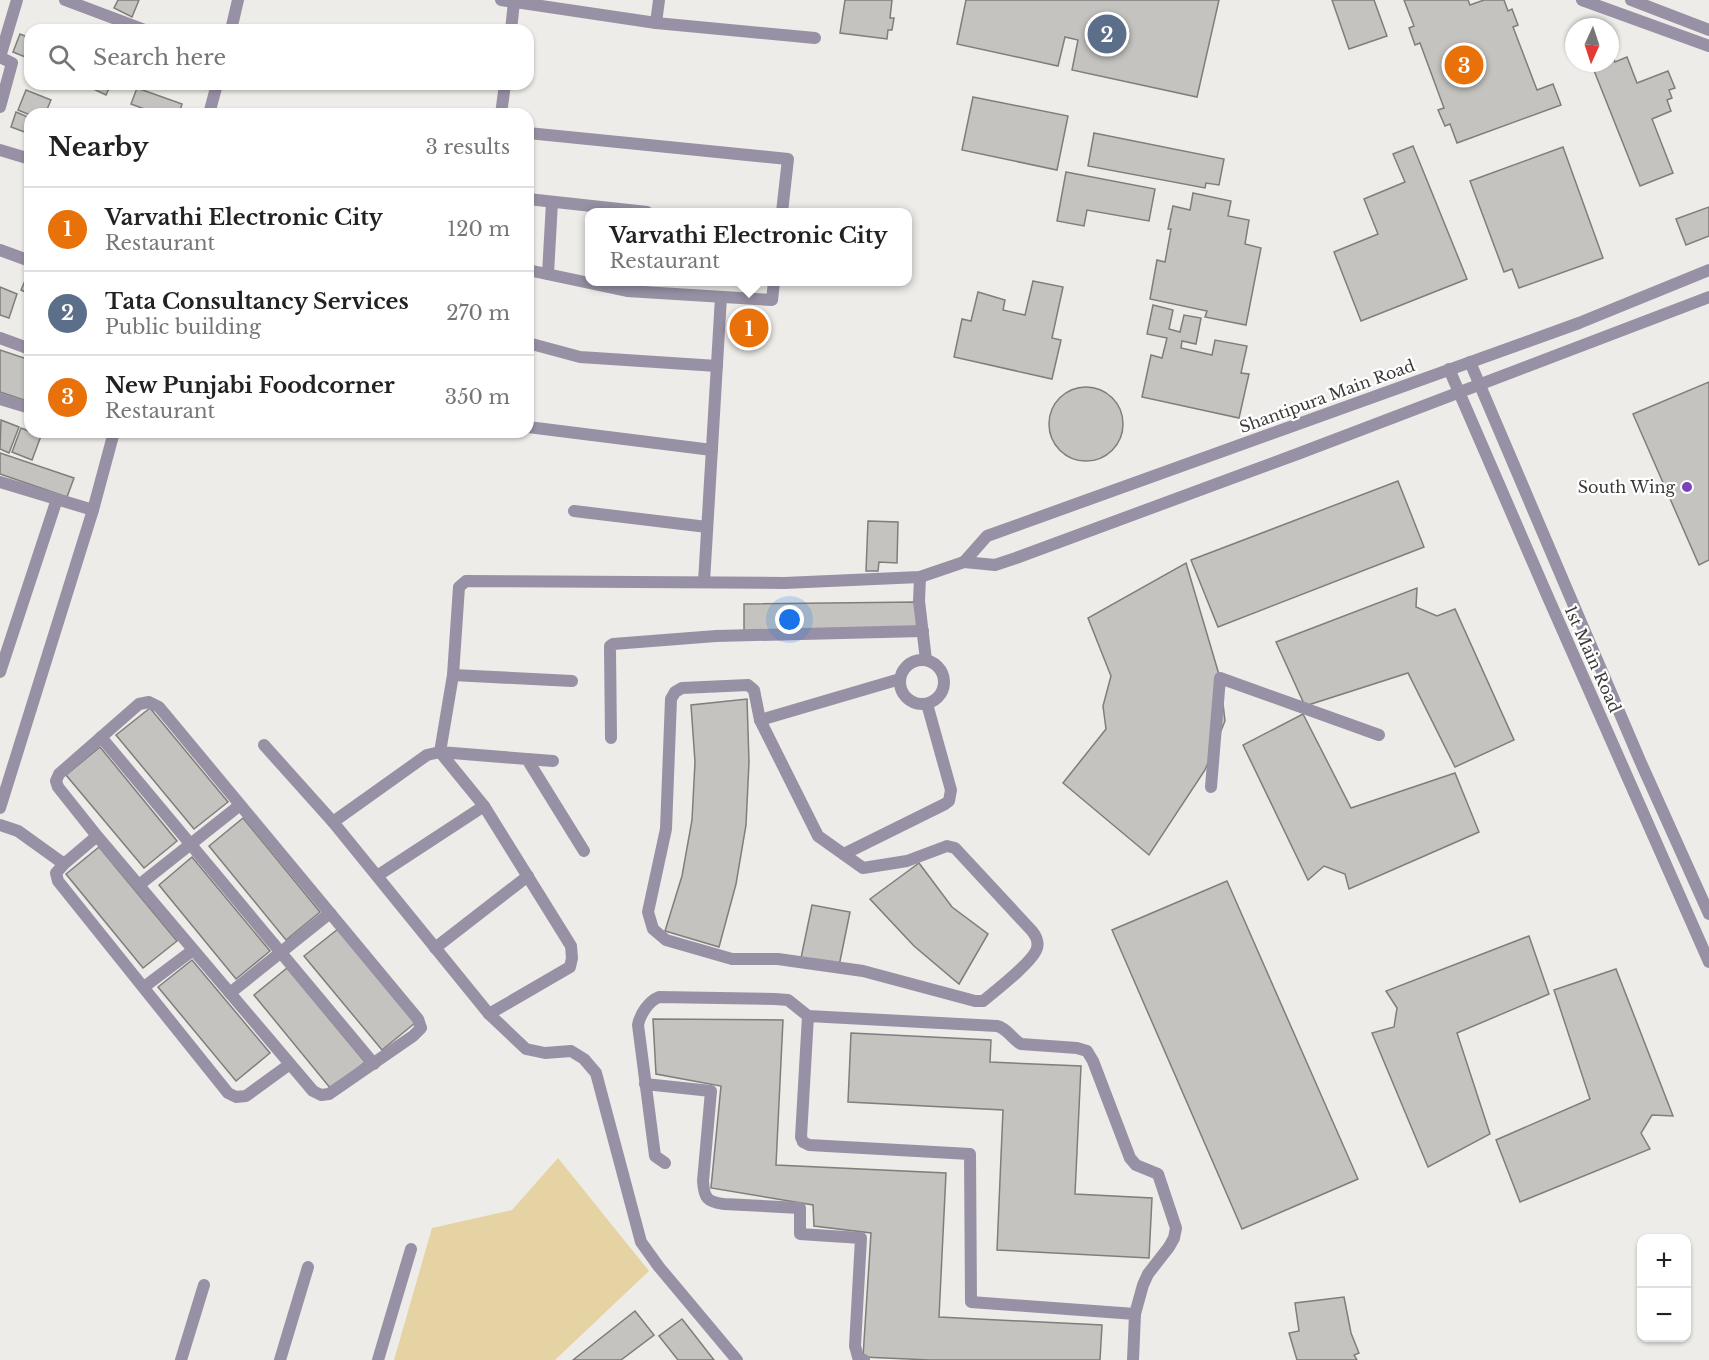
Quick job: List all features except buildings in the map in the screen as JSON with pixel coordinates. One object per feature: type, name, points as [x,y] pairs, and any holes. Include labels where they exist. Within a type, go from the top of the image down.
[{"type":"street","points":[[0,107],[12,63],[0,57],[17,0]]},
{"type":"street","points":[[65,0],[129,24]]},
{"type":"street","points":[[232,24],[238,0]]},
{"type":"street","points":[[501,0],[656,23],[815,38]]},
{"type":"street","points":[[656,23],[659,0]]},
{"type":"street","points":[[1582,0],[1709,46]]},
{"type":"street","points":[[1631,0],[1709,30]]},
{"type":"street","points":[[512,24],[514,2]]},
{"type":"street","points":[[211,108],[216,90]]},
{"type":"street","points":[[502,108],[504,90]]},
{"type":"street","points":[[534,134],[788,159],[783,208]]},
{"type":"street","points":[[0,150],[24,157]]},
{"type":"street","points":[[534,200],[604,208]]},
{"type":"street","points":[[548,274],[552,202]]},
{"type":"street","points":[[0,250],[24,259]]},
{"type":"street","name":"Shantipura Main Road","points":[[964,562],[987,536],[1579,322],[1709,270]]},
{"type":"street","points":[[534,271],[585,282]]},
{"type":"street","points":[[604,286],[627,291],[772,300],[774,286]]},
{"type":"street","points":[[704,582],[721,297]]},
{"type":"street","points":[[489,1014],[558,976],[570,967],[572,958],[571,946],[484,806],[440,752],[453,675],[457,600],[459,587],[466,581],[784,583],[920,577],[964,562],[995,565],[1709,297]]},
{"type":"street","points":[[0,338],[24,347]]},
{"type":"street","points":[[534,345],[580,357],[717,366]]},
{"type":"street","name":"1st Main Road","points":[[1470,362],[1641,763],[1709,914]]},
{"type":"street","name":"1st Main Road","points":[[1449,369],[1709,962]]},
{"type":"street","points":[[0,399],[24,406]]},
{"type":"street","points":[[534,428],[712,450]]},
{"type":"street","points":[[0,808],[93,510],[110,438]]},
{"type":"street","points":[[0,482],[93,510]]},
{"type":"street","points":[[0,672],[57,499]]},
{"type":"street","points":[[574,512],[708,527]]},
{"type":"street","points":[[920,577],[919,601],[926,660]]},
{"type":"street","points":[[611,738],[610,646],[613,644],[716,636],[923,631]]},
{"type":"street","points":[[926,660],[939,667],[945,680],[941,694],[927,704],[915,703],[908,699],[900,687],[900,680],[906,666],[912,662],[926,660]]},
{"type":"street","points":[[453,675],[572,681]]},
{"type":"street","points":[[1211,787],[1220,678],[1379,735]]},
{"type":"street","points":[[760,720],[900,680]]},
{"type":"street","points":[[748,685],[754,690],[760,720],[818,836],[863,868],[907,861],[947,846],[955,848],[1037,938],[1037,948],[1032,958],[982,1002],[862,972],[778,959],[732,959],[666,940],[653,929],[648,912],[666,829],[671,699],[675,692],[682,688],[748,685]]},
{"type":"street","points":[[149,702],[159,707],[418,1019],[421,1028],[329,1095],[321,1095],[313,1091],[58,787],[56,781],[59,774],[101,737],[140,705],[149,702]]},
{"type":"street","points":[[843,854],[949,801],[951,790],[927,704]]},
{"type":"street","points":[[101,737],[374,1064]]},
{"type":"street","points":[[264,745],[333,822],[489,1014],[526,1049],[545,1053],[571,1051],[584,1059],[596,1073],[641,1242],[658,1267],[736,1360]]},
{"type":"street","points":[[333,822],[427,755],[440,752],[553,761]]},
{"type":"street","points":[[527,759],[584,851]]},
{"type":"street","points":[[139,885],[240,805]]},
{"type":"street","points":[[377,876],[484,806]]},
{"type":"street","points":[[0,825],[18,831],[63,864]]},
{"type":"street","points":[[97,836],[63,864],[56,873],[58,881],[228,1093],[236,1097],[246,1096],[290,1064]]},
{"type":"street","points":[[435,948],[528,876]]},
{"type":"street","points":[[231,993],[330,913]]},
{"type":"street","points":[[144,987],[194,950]]},
{"type":"street","points":[[665,1163],[655,1156],[638,1024],[653,999],[659,997],[788,1000],[807,1016],[997,1026],[1002,1027],[1021,1044],[1077,1048],[1087,1051],[1093,1061],[1130,1158],[1136,1165],[1158,1174],[1176,1228],[1169,1247],[1148,1274],[1143,1285],[1135,1314],[1133,1360]]},
{"type":"street","points":[[807,1016],[801,1137],[803,1142],[809,1145],[970,1155],[971,1302],[1135,1314]]},
{"type":"street","points":[[645,1084],[711,1091],[703,1181],[708,1200],[724,1204],[800,1208],[800,1234],[861,1238],[855,1346],[858,1357],[864,1360]]},
{"type":"street","points":[[378,1360],[411,1249]]},
{"type":"street","points":[[280,1360],[308,1267]]},
{"type":"street","points":[[181,1360],[204,1285]]},
{"type":"shaded area","points":[[558,1158],[649,1271],[555,1360],[394,1360],[432,1228],[512,1210]]},
{"type":"place","name":"Tata Consultancy Services","points":[[1107,34]]},
{"type":"place","name":"New Punjabi Foodcorner","points":[[1464,65]]},
{"type":"place","name":"Varvathi Electronic City","points":[[749,328]]},
{"type":"place","name":"South Wing","points":[[1687,487]]}]
